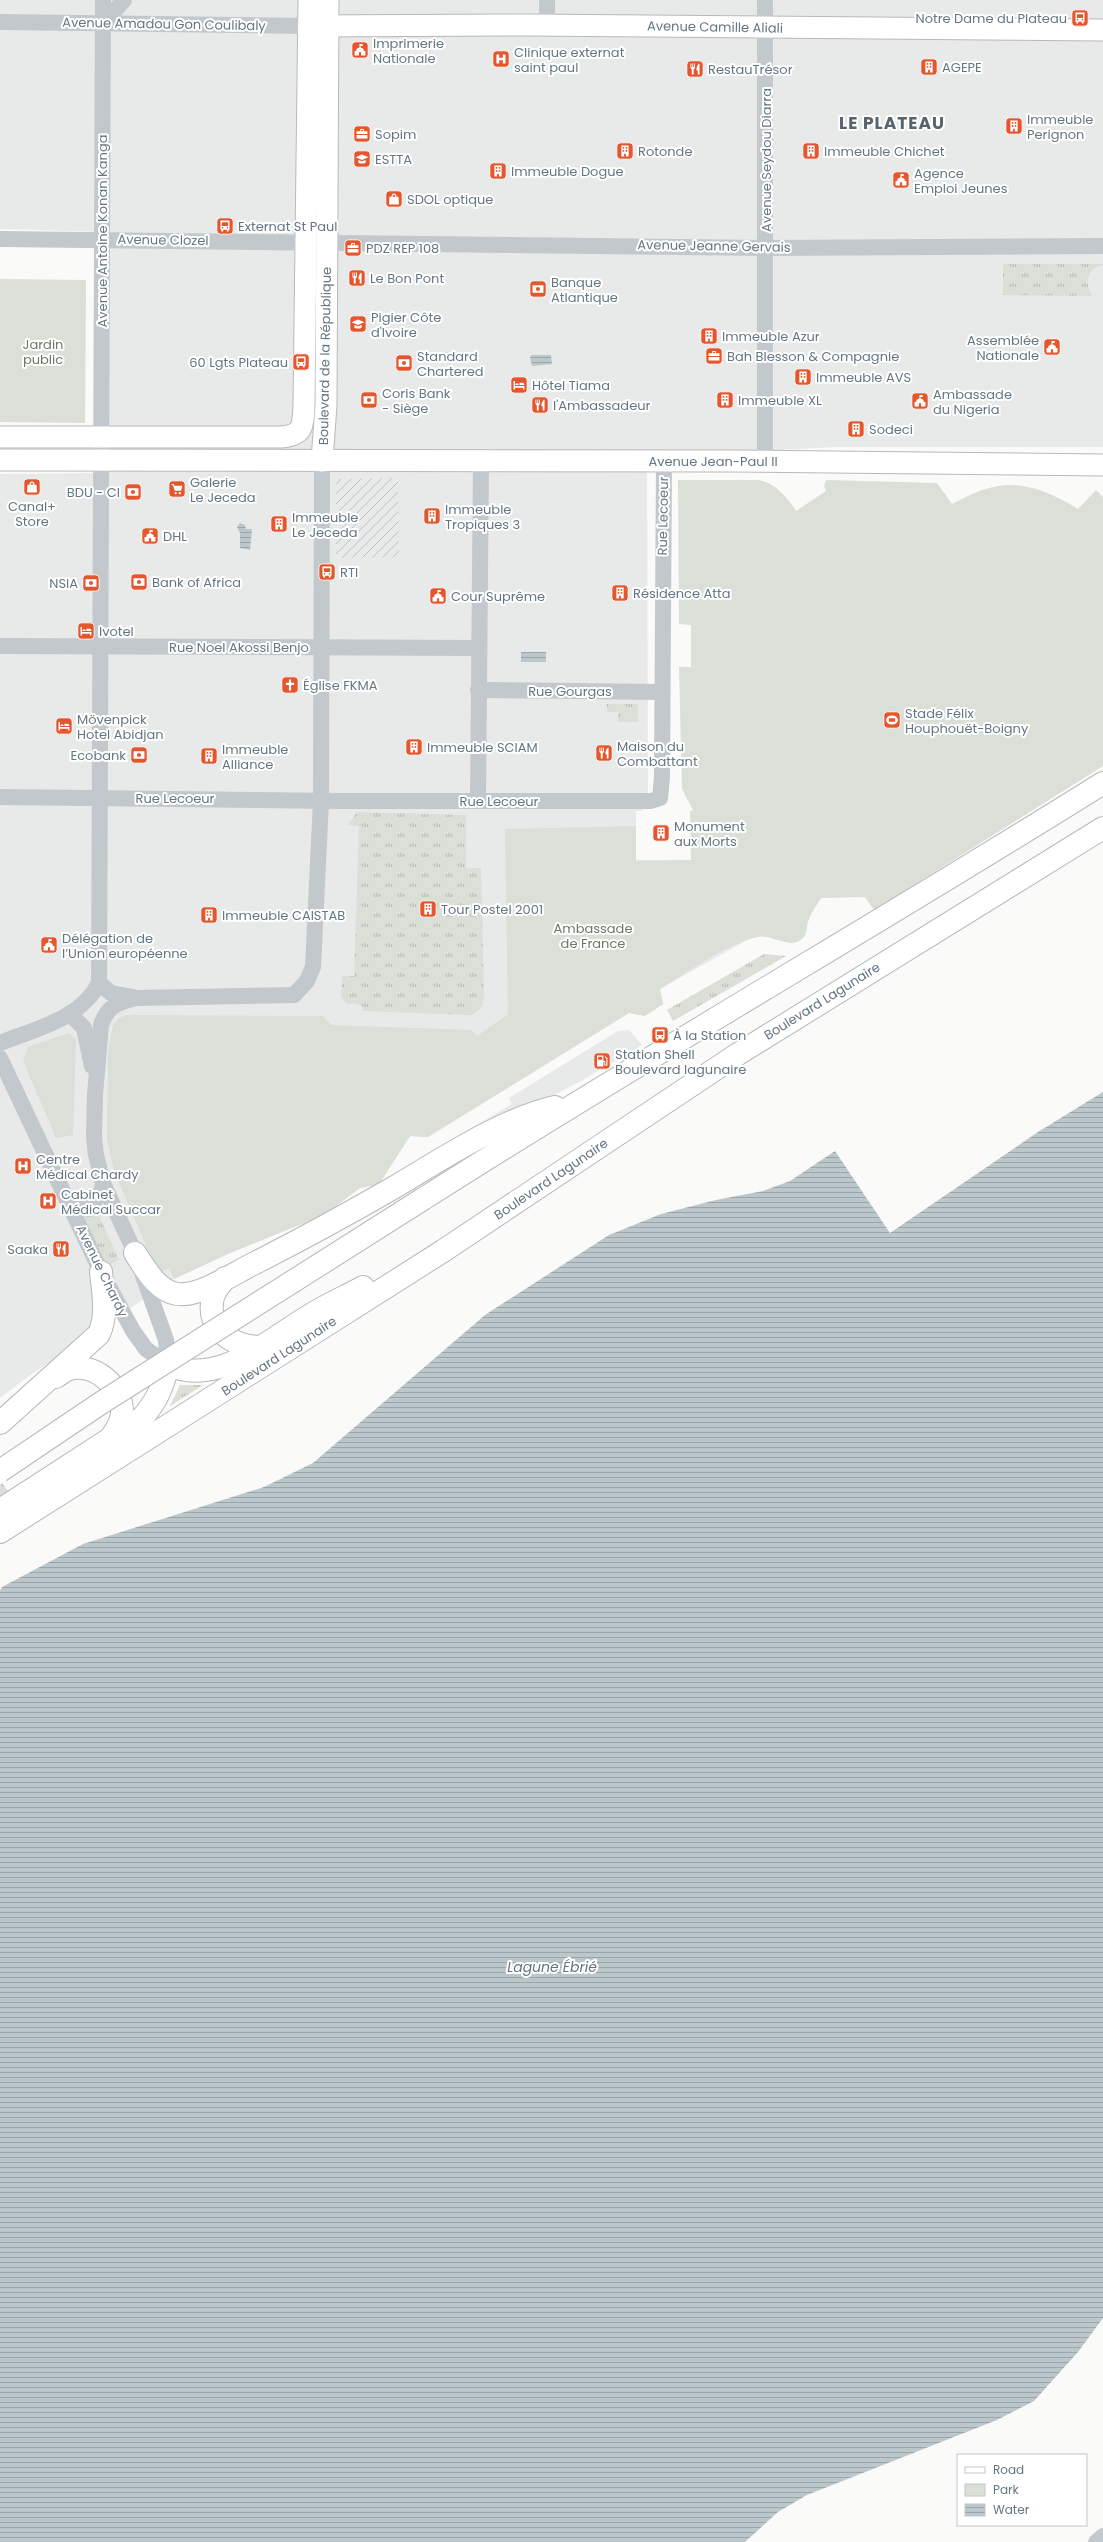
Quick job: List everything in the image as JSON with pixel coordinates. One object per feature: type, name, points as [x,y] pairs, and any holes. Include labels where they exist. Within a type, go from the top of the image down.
[{"type":"highway","points":[[0,1471],[101,1403],[574,1103],[994,851],[1103,782]]},
{"type":"highway","name":"Boulevard Lagunaire","points":[[0,1532],[443,1251],[738,1054],[1103,828]]},
{"type":"highway","points":[[135,1253],[148,1272],[169,1292],[188,1294],[225,1278],[337,1220],[429,1166],[521,1117],[574,1103]]},
{"type":"highway","points":[[0,1510],[108,1442],[142,1418],[154,1404],[162,1389],[168,1365],[180,1370],[209,1369],[226,1365],[260,1347],[310,1315],[389,1273],[443,1251]]},
{"type":"highway","points":[[0,1423],[42,1387],[99,1334],[104,1321],[105,1307],[101,1272]]},
{"type":"highway","points":[[225,1278],[214,1295],[212,1304],[219,1328],[224,1336],[236,1344],[246,1347],[260,1347]]},
{"type":"highway","points":[[42,1387],[68,1369],[88,1369],[108,1380],[118,1396],[122,1413],[120,1421],[108,1442]]},
{"type":"main road","name":"Boulevard de la République","points":[[0,460],[322,461],[326,405],[326,243],[318,26],[309,0]]},
{"type":"main road","name":"Boulevard de la République","points":[[0,437],[280,437],[295,436],[300,432],[304,419],[304,244],[318,26],[328,0]]},
{"type":"main road","name":"Avenue Camille Aliali","points":[[318,26],[547,25],[1103,30]]},
{"type":"main road","points":[[300,432],[322,461]]},
{"type":"main road","name":"Avenue Jean-Paul II","points":[[322,461],[765,461],[1103,465]]},
{"type":"street","name":"Avenue Antoine Konan Kanga","points":[[99,983],[102,438],[107,239],[103,0]]},
{"type":"street","points":[[103,24],[124,0]]},
{"type":"street","points":[[547,0],[547,25]]},
{"type":"street","name":"Avenue Seydou Diarra","points":[[765,0],[767,248],[765,461]]},
{"type":"street","name":"Avenue Amadou Gon Coulibaly","points":[[0,22],[318,26]]},
{"type":"street","name":"Avenue Clozel","points":[[0,239],[107,239],[304,244],[326,243]]},
{"type":"street","name":"Avenue Jeanne Gervais","points":[[326,243],[767,248],[1103,246]]},
{"type":"street","points":[[478,801],[478,648],[481,460]]},
{"type":"street","points":[[0,1043],[70,1014],[85,1004],[99,983],[111,993],[137,998],[279,997],[294,995],[307,981],[314,960],[321,801],[322,461]]},
{"type":"street","name":"Rue Lecoeur","points":[[0,797],[321,801],[646,802],[660,798],[662,777],[664,461]]},
{"type":"street","name":"Rue Noel Akossi Benjo","points":[[0,646],[101,648],[478,648]]},
{"type":"street","name":"Rue Gourgas","points":[[478,690],[662,692]]},
{"type":"street","points":[[66,1197],[80,1203],[90,1202],[99,1197],[103,1191],[103,1183],[94,1137],[95,1095],[101,1025],[105,1014],[112,1006],[137,998]]},
{"type":"street","points":[[70,1014],[84,1028],[95,1095]]},
{"type":"street","name":"Avenue Chardy","points":[[0,1058],[101,1272],[139,1342],[153,1355],[168,1365]]},
{"type":"street","points":[[103,1183],[135,1253],[166,1340],[168,1365]]},
{"type":"street","points":[[1096,2542],[1103,2536]]},
{"type":"shaded area","points":[[0,0],[1103,0],[1103,447],[837,447],[735,452],[647,451],[648,790],[642,811],[636,811],[636,860],[691,860],[747,940],[660,989],[663,1004],[645,1016],[629,1013],[428,1137],[410,1136],[379,1184],[360,1188],[324,1215],[230,1253],[174,1279],[29,1376],[0,1398],[0,474],[107,473],[105,232],[0,229]]},
{"type":"shaded area","points":[[398,478],[399,557],[336,558],[336,479]]},
{"type":"shaded area","points":[[629,1030],[642,1045],[581,1081],[426,1162],[459,1135],[512,1104],[509,1098],[618,1031]]},
{"type":"green space","points":[[1003,264],[1103,265],[1093,269],[1088,277],[1088,286],[1092,296],[1003,295]]},
{"type":"green space","name":"Jardin public","points":[[0,279],[86,280],[85,423],[0,422]]},
{"type":"green space","name":"Ambassade de France","points":[[678,480],[759,480],[771,484],[780,491],[796,511],[826,491],[824,486],[826,480],[937,483],[952,504],[986,489],[1010,485],[1022,486],[1045,492],[1078,509],[1096,490],[1103,497],[1103,766],[874,910],[865,897],[821,898],[809,919],[805,935],[797,942],[792,943],[758,937],[720,952],[660,989],[663,1004],[645,1016],[629,1013],[428,1137],[410,1136],[379,1184],[360,1188],[324,1215],[230,1253],[174,1279],[169,1268],[158,1273],[114,1171],[107,1139],[108,1051],[113,1025],[119,1018],[126,1015],[323,1016],[331,1025],[471,1030],[477,1036],[508,1014],[505,829],[636,826],[636,861],[691,860],[690,811],[693,810],[682,789],[679,667],[691,667],[691,625],[679,624]]},
{"type":"green space","points":[[607,704],[638,704],[638,722],[618,722],[618,712],[607,712]]},
{"type":"green space","points":[[357,812],[466,815],[466,868],[481,868],[484,997],[481,1006],[476,1012],[470,1015],[363,1011],[362,1005],[346,1003],[341,997],[342,976],[354,976],[359,826],[348,825]]},
{"type":"green space","points":[[764,954],[786,956],[673,1021],[667,1010]]},
{"type":"green space","points":[[69,1033],[76,1040],[73,1135],[56,1138],[23,1061],[28,1047]]},
{"type":"green space","points":[[94,1204],[119,1260],[107,1266],[80,1210]]},
{"type":"green space","points":[[180,1385],[203,1385],[170,1406]]},
{"type":"green space","points":[[2,1483],[9,1492],[0,1499],[0,1485]]},
{"type":"water","points":[[532,355],[551,355],[552,364],[532,366],[530,357]]},
{"type":"water","points":[[240,523],[245,525],[246,529],[252,529],[250,550],[240,548],[240,533],[237,527]]},
{"type":"water","points":[[521,652],[546,652],[546,662],[521,662]]},
{"type":"water","name":"Lagune Ébrié","points":[[1103,1092],[1103,2318],[1078,2352],[1034,2401],[997,2420],[807,2495],[778,2512],[745,2542],[0,2542],[0,1591],[2,1587],[83,1544],[264,1487],[313,1463],[485,1315],[609,1235],[661,1214],[716,1200],[763,1191],[790,1181],[835,1151],[890,1233],[1038,1132]]},
{"type":"place","name":"Notre Dame du Plateau","points":[[1080,18]]},
{"type":"place","name":"Imprimerie Nationale","points":[[360,50]]},
{"type":"place","name":"Clinique externat saint paul","points":[[501,59]]},
{"type":"place","name":"AGEPE","points":[[929,67]]},
{"type":"place","name":"RestauTrésor","points":[[695,69]]},
{"type":"place","name":"Immeuble Perignon","points":[[1014,126]]},
{"type":"place","name":"Sopim","points":[[362,134]]},
{"type":"place","name":"Rotonde","points":[[625,151]]},
{"type":"place","name":"Immeuble Chichet","points":[[811,151]]},
{"type":"place","name":"ESTTA","points":[[362,159]]},
{"type":"place","name":"Immeuble Dogue","points":[[498,171]]},
{"type":"place","name":"Agence Emploi Jeunes","points":[[901,180]]},
{"type":"place","name":"SDOL optique","points":[[394,199]]},
{"type":"place","name":"Externat St Paul","points":[[225,226]]},
{"type":"place","name":"PDZ REP 108","points":[[353,248]]},
{"type":"place","name":"Le Bon Pont","points":[[357,278]]},
{"type":"place","name":"Banque Atlantique","points":[[538,289]]},
{"type":"place","name":"Pigier Côte d'Ivoire","points":[[358,324]]},
{"type":"place","name":"Immeuble Azur","points":[[709,336]]},
{"type":"place","name":"Assemblée Nationale","points":[[1052,347]]},
{"type":"place","name":"Bah Blesson & Compagnie","points":[[714,356]]},
{"type":"place","name":"60 Lgts Plateau","points":[[301,362]]},
{"type":"place","name":"Standard Chartered","points":[[404,363]]},
{"type":"place","name":"Immeuble AVS","points":[[803,377]]},
{"type":"place","name":"Hôtel Tiama","points":[[519,385]]},
{"type":"place","name":"Coris Bank - Siège","points":[[369,400]]},
{"type":"place","name":"Immeuble XL","points":[[725,400]]},
{"type":"place","name":"Ambassade du Nigeria","points":[[920,401]]},
{"type":"place","name":"l'Ambassadeur","points":[[540,405]]},
{"type":"place","name":"Sodeci","points":[[856,429]]},
{"type":"place","name":"Canal+ Store","points":[[32,487]]},
{"type":"place","name":"Galerie Le Jeceda","points":[[177,489]]},
{"type":"place","name":"BDU - CI","points":[[133,492]]},
{"type":"place","name":"Immeuble Tropiques 3","points":[[432,516]]},
{"type":"place","name":"Immeuble Le Jeceda","points":[[279,524]]},
{"type":"place","name":"DHL","points":[[150,536]]},
{"type":"place","name":"RTI","points":[[327,572]]},
{"type":"place","name":"Bank of Africa","points":[[139,582]]},
{"type":"place","name":"NSIA","points":[[91,583]]},
{"type":"place","name":"Résidence Atta","points":[[620,593]]},
{"type":"place","name":"Cour Suprême","points":[[438,596]]},
{"type":"place","name":"Ivotel","points":[[86,631]]},
{"type":"place","name":"Église FKMA","points":[[290,685]]},
{"type":"place","name":"Stade Félix Houphouët-Boigny","points":[[892,720]]},
{"type":"place","name":"Mövenpick Hotel Abidjan","points":[[64,726]]},
{"type":"place","name":"Immeuble SCIAM","points":[[414,747]]},
{"type":"place","name":"Maison du Combattant","points":[[604,753]]},
{"type":"place","name":"Ecobank","points":[[139,755]]},
{"type":"place","name":"Immeuble Alliance","points":[[209,756]]},
{"type":"place","name":"Monument aux Morts","points":[[661,833]]},
{"type":"place","name":"Tour Postel 2001","points":[[428,909]]},
{"type":"place","name":"Immeuble CAISTAB","points":[[209,915]]},
{"type":"place","name":"Délégation de l’Union européenne","points":[[49,945]]},
{"type":"place","name":"À la Station","points":[[660,1035]]},
{"type":"place","name":"Station Shell Boulevard lagunaire","points":[[602,1061]]},
{"type":"place","name":"Centre Médical Chardy","points":[[23,1166]]},
{"type":"place","name":"Cabinet Médical Succar","points":[[48,1201]]},
{"type":"place","name":"Saaka","points":[[61,1249]]},
{"type":"district","name":"LE PLATEAU","points":[[892,123]]}]
